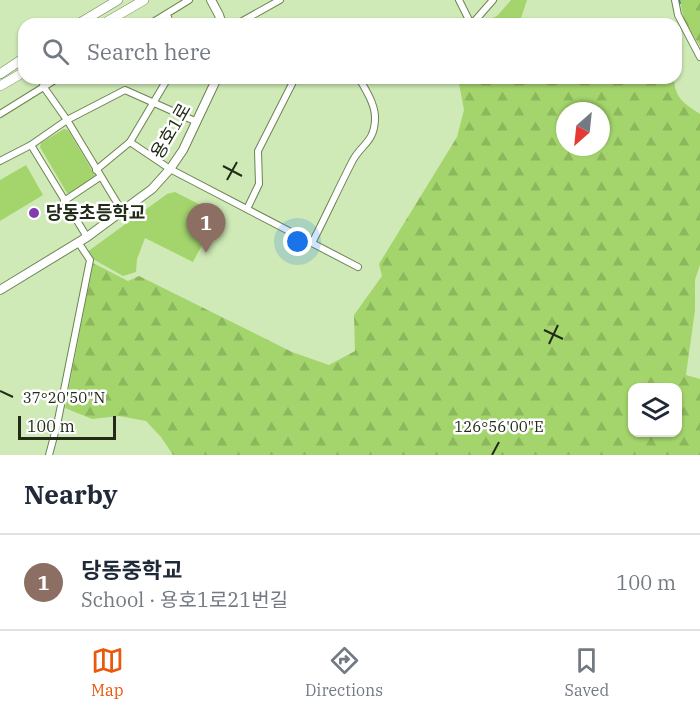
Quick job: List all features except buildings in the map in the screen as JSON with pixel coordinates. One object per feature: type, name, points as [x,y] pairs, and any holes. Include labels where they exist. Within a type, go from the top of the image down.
[{"type":"main road","points":[[88,18],[118,0]]},
{"type":"main road","points":[[113,18],[144,0]]},
{"type":"main road","points":[[0,74],[18,62]]},
{"type":"main road","points":[[0,86],[18,76]]},
{"type":"street","points":[[161,18],[189,0]]},
{"type":"street","points":[[211,0],[220,18]]},
{"type":"street","points":[[248,18],[280,0]]},
{"type":"street","points":[[459,0],[468,18]]},
{"type":"street","points":[[476,18],[493,0]]},
{"type":"street","points":[[675,0],[680,18]]},
{"type":"street","points":[[682,23],[700,57]]},
{"type":"street","points":[[0,114],[48,84]]},
{"type":"street","points":[[96,170],[130,142],[164,84]]},
{"type":"street","name":"용호1로","points":[[0,290],[87,237],[152,189],[183,150],[214,84]]},
{"type":"street","points":[[247,209],[259,184],[258,151],[292,84]]},
{"type":"street","points":[[312,243],[355,157],[369,142],[373,131],[374,107],[362,84]]},
{"type":"street","points":[[44,86],[122,211]]},
{"type":"street","points":[[0,161],[31,145],[67,120],[125,90],[196,122]]},
{"type":"street","points":[[130,142],[170,169],[358,267]]},
{"type":"street","points":[[31,145],[87,237]]},
{"type":"street","points":[[64,201],[100,177]]},
{"type":"street","points":[[49,455],[90,260],[78,242]]},
{"type":"green space","points":[[511,0],[527,0],[521,18],[492,18]]},
{"type":"green space","points":[[680,0],[700,0],[700,46],[684,21]]},
{"type":"green space","points":[[459,84],[675,84],[678,96],[700,114],[700,265],[695,280],[695,310],[686,375],[700,379],[700,455],[173,455],[146,421],[119,416],[92,419],[65,408],[93,263],[128,281],[139,276],[292,352],[329,365],[355,351],[354,315],[382,276],[379,264],[457,137],[464,110]]},
{"type":"green space","points":[[64,129],[68,130],[95,175],[95,178],[70,194],[67,193],[40,147],[41,143]]},
{"type":"green space","points":[[26,165],[43,195],[0,221],[0,180]]},
{"type":"green space","points":[[175,192],[218,214],[193,262],[145,238],[137,259],[136,272],[123,276],[91,258],[87,252],[167,194]]},
{"type":"place","name":"당동초등학교","points":[[34,213]]},
{"type":"place","name":"당동중학교","points":[[206,253]]}]
